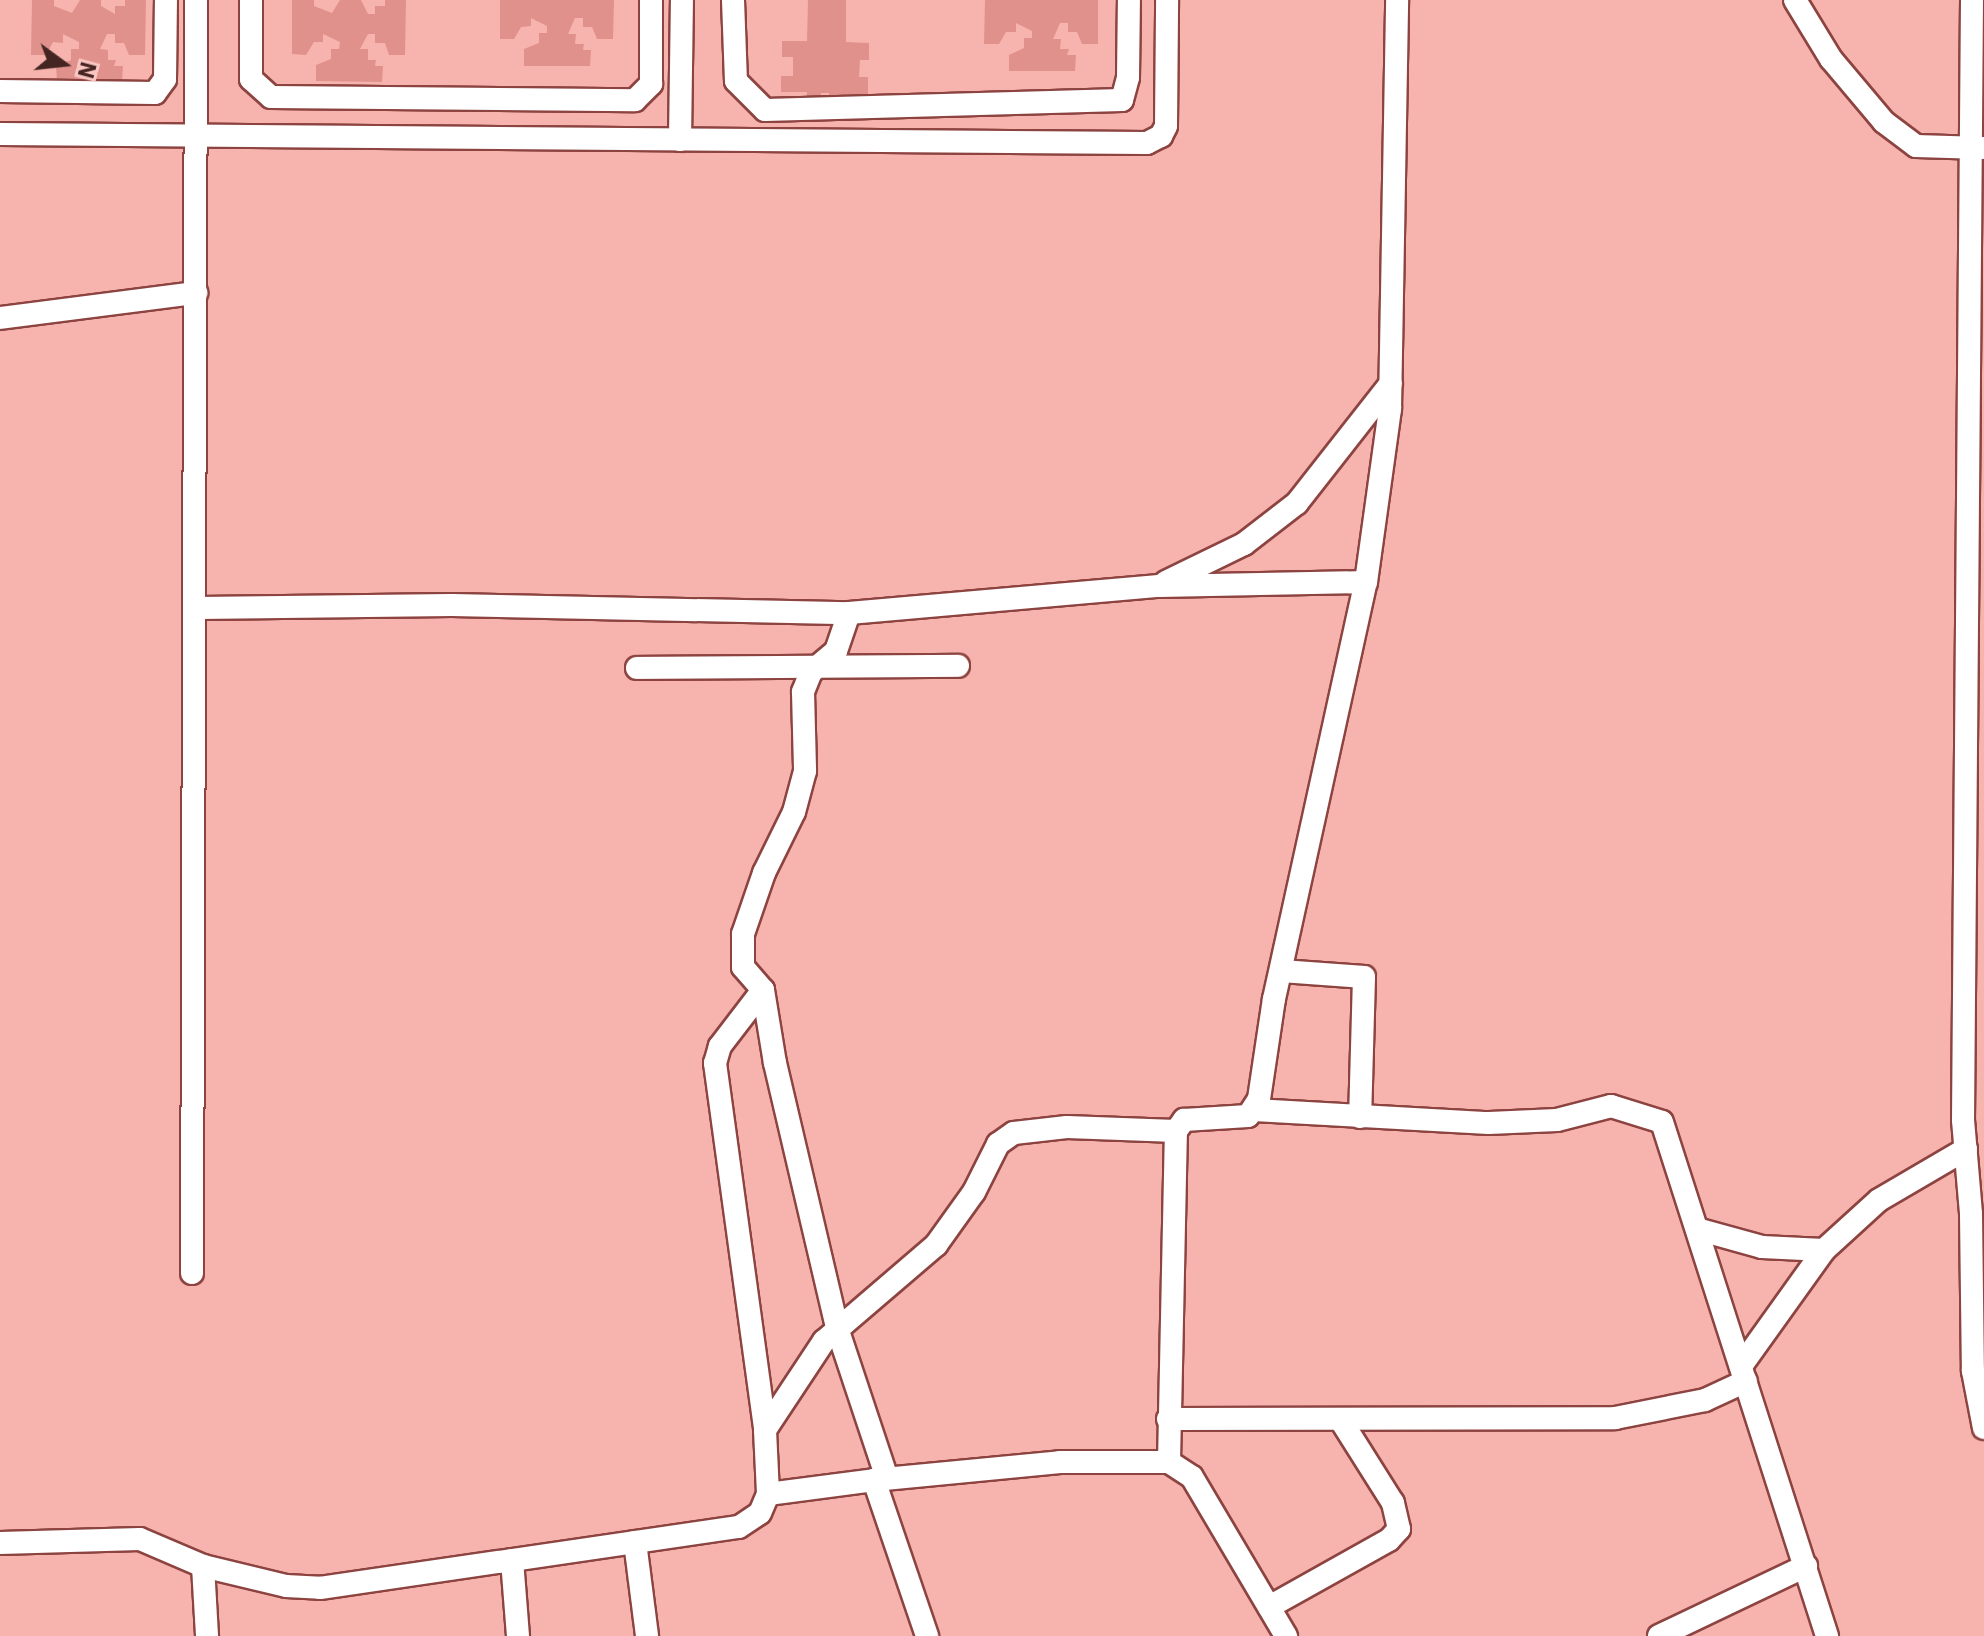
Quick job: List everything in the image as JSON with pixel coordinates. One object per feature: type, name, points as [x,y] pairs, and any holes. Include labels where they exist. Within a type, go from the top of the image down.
[{"type":"street","points":[[0,91],[155,93],[165,79],[166,0]]},
{"type":"street","points":[[192,1273],[198,608],[196,0]]},
{"type":"street","points":[[251,0],[251,79],[271,97],[635,100],[651,84],[651,0]]},
{"type":"street","points":[[680,140],[682,0]]},
{"type":"street","points":[[733,0],[736,81],[765,110],[1122,100],[1128,77],[1129,0]]},
{"type":"street","points":[[0,134],[1155,142],[1166,126],[1167,0]]},
{"type":"street","points":[[1254,1110],[1366,582],[1391,383],[1397,0]]},
{"type":"street","points":[[1795,0],[1831,59],[1884,122],[1916,146],[1977,148]]},
{"type":"street","points":[[1972,0],[1977,148],[1974,1120],[1966,1149],[1978,1216],[1973,1371],[1984,1428]]},
{"type":"street","points":[[0,318],[196,293]]},
{"type":"street","points":[[1159,586],[1244,544],[1297,503],[1391,383]]},
{"type":"street","points":[[198,608],[452,605],[849,613],[1159,586],[1366,582]]},
{"type":"street","points":[[849,613],[836,651],[819,667],[803,692],[805,771],[794,812],[764,873],[743,934],[743,967],[763,990],[775,1063],[837,1328],[927,1636]]},
{"type":"street","points":[[637,668],[958,666]]},
{"type":"street","points":[[1282,971],[1364,977],[1360,1117]]},
{"type":"street","points":[[0,1543],[140,1539],[203,1566],[286,1586],[320,1588],[739,1527],[760,1513],[768,1494],[765,1430],[715,1063],[720,1046],[763,990]]},
{"type":"street","points":[[1169,1462],[1176,1131],[1184,1120],[1236,1118],[1254,1110],[1489,1123],[1557,1120],[1611,1106],[1637,1112],[1662,1122],[1827,1636]]},
{"type":"street","points":[[765,1430],[837,1328],[885,1293],[936,1245],[974,1192],[998,1144],[1014,1133],[1067,1127],[1176,1131]]},
{"type":"street","points":[[1168,1419],[1342,1422],[1615,1418],[1705,1400],[1744,1374],[1824,1250],[1879,1200],[1966,1149]]},
{"type":"street","points":[[1697,1229],[1762,1247],[1824,1250]]},
{"type":"street","points":[[1269,1607],[1389,1540],[1399,1529],[1393,1503],[1342,1422]]},
{"type":"street","points":[[768,1494],[881,1479],[1060,1462],[1169,1462],[1192,1477],[1286,1636]]},
{"type":"street","points":[[635,1542],[647,1636]]},
{"type":"street","points":[[512,1560],[518,1636]]},
{"type":"street","points":[[203,1566],[207,1636]]},
{"type":"street","points":[[1659,1636],[1806,1566]]},
{"type":"building","points":[[32,0],[54,0],[54,6],[72,13],[80,0],[101,0],[101,6],[115,14],[115,6],[125,6],[125,0],[146,0],[145,55],[129,55],[124,43],[115,43],[115,34],[107,34],[100,49],[108,50],[108,60],[116,60],[114,66],[123,66],[122,82],[57,82],[56,66],[71,60],[71,49],[79,49],[79,42],[63,34],[63,43],[53,42],[46,55],[31,55]]},
{"type":"building","points":[[292,0],[314,0],[314,6],[332,13],[340,0],[361,0],[368,14],[375,14],[375,6],[385,6],[385,0],[406,0],[405,55],[389,55],[385,43],[375,43],[375,34],[368,34],[360,49],[368,49],[368,60],[376,60],[375,66],[383,66],[382,82],[316,81],[316,65],[331,59],[331,49],[339,49],[340,42],[323,34],[323,42],[314,42],[306,55],[292,54]]},
{"type":"building","points":[[500,0],[614,0],[613,39],[597,39],[592,27],[583,27],[583,18],[575,18],[568,34],[576,34],[575,44],[584,44],[583,50],[591,50],[590,66],[524,66],[524,49],[539,43],[539,33],[547,33],[547,26],[531,18],[531,26],[521,27],[514,39],[500,39]]},
{"type":"building","points":[[808,0],[846,0],[846,42],[869,43],[869,60],[860,60],[859,77],[868,77],[868,94],[845,94],[845,105],[829,104],[829,93],[821,93],[820,104],[806,104],[807,92],[781,92],[781,76],[793,76],[793,57],[782,57],[782,41],[807,41]]},
{"type":"building","points":[[985,0],[1098,0],[1098,44],[1082,44],[1077,32],[1068,32],[1068,23],[1060,23],[1053,39],[1061,39],[1060,49],[1069,49],[1067,55],[1076,55],[1075,71],[1009,71],[1009,55],[1024,48],[1024,38],[1032,38],[1032,31],[1016,23],[1016,32],[1006,32],[999,44],[984,44]]}]
